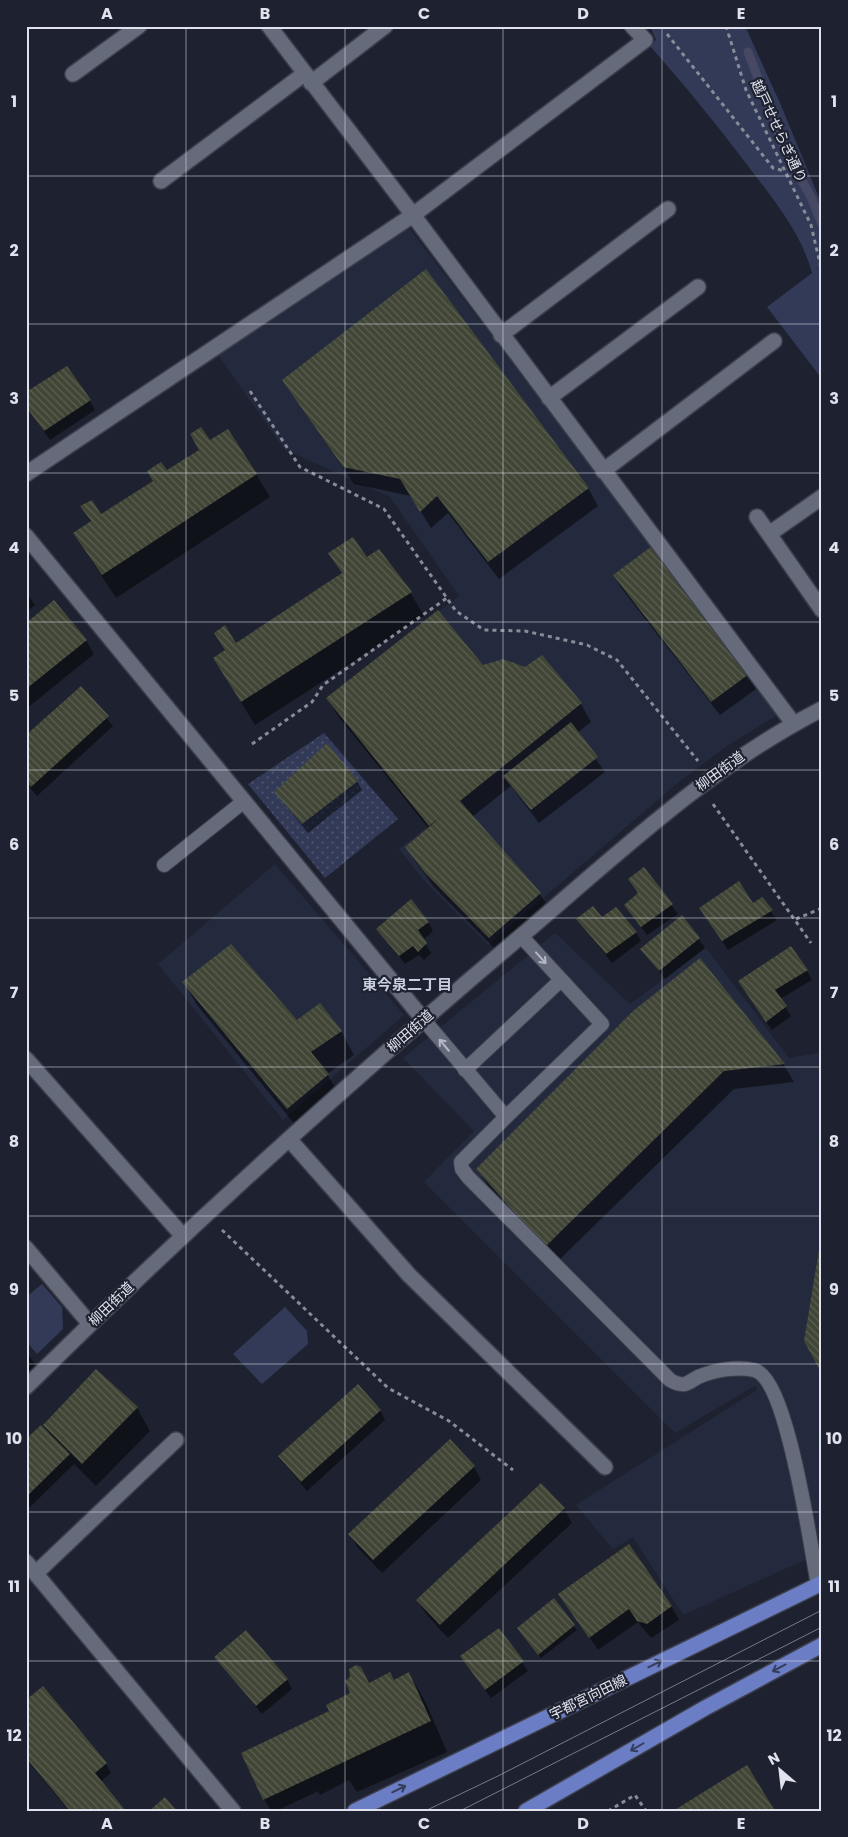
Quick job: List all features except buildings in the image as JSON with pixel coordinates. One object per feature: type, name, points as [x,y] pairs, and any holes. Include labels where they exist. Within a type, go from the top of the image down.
[{"type":"main road","name":"宇都宮向田線","points":[[355,1811],[820,1584]]},
{"type":"main road","points":[[526,1811],[705,1708],[822,1645]]},
{"type":"street","points":[[73,74],[139,26]]},
{"type":"street","points":[[268,26],[413,215],[793,723]]},
{"type":"street","points":[[161,181],[386,26]]},
{"type":"street","points":[[26,474],[413,215],[645,40],[632,26]]},
{"type":"street","points":[[501,335],[668,209]]},
{"type":"street","points":[[549,398],[698,287]]},
{"type":"street","points":[[603,470],[774,341]]},
{"type":"street","points":[[769,534],[822,497]]},
{"type":"street","points":[[757,517],[822,610]]},
{"type":"street","points":[[26,536],[423,1019]]},
{"type":"street","name":"柳田街道","points":[[26,1387],[182,1235],[423,1019],[705,781],[741,755],[793,723],[822,709]]},
{"type":"street","points":[[26,1059],[182,1235]]},
{"type":"street","points":[[289,1139],[409,1275],[605,1467]]},
{"type":"street","points":[[26,1248],[90,1324]]},
{"type":"street","points":[[176,1440],[31,1568],[233,1811]]},
{"type":"lane","points":[[164,866],[244,802]]},
{"type":"lane","points":[[521,936],[602,1024],[461,1162],[462,1169],[670,1380],[677,1384],[684,1384],[700,1376],[730,1369],[753,1370],[762,1373],[774,1393],[790,1441],[820,1584]]},
{"type":"lane","points":[[465,1070],[561,980]]},
{"type":"lane","points":[[423,1019],[506,1117]]},
{"type":"path","name":"越戸せせらぎ通り","points":[[726,26],[746,90],[811,225],[822,272]]},
{"type":"path","points":[[664,29],[773,168],[785,171]]},
{"type":"path","points":[[250,392],[300,467],[384,509],[456,611],[484,630],[525,631],[587,645],[617,660],[705,781],[811,943]]},
{"type":"path","points":[[252,744],[312,702],[323,685],[447,598]]},
{"type":"path","points":[[796,919],[822,908]]},
{"type":"path","points":[[206,1214],[388,1388],[449,1421],[513,1470]]},
{"type":"path","points":[[608,1811],[635,1796],[646,1811]]},
{"type":"shaded area","points":[[650,26],[745,26],[780,103],[822,205],[822,379],[767,307],[812,273],[801,244],[785,216],[757,178],[700,104],[649,45],[656,40]]},
{"type":"shaded area","points":[[409,228],[780,713],[730,744],[681,780],[488,945],[422,878],[399,849],[429,826],[326,698],[459,596],[390,497],[284,449],[218,355]]},
{"type":"shaded area","points":[[324,733],[398,819],[325,878],[248,784]]},
{"type":"shaded area","points":[[275,864],[404,1015],[283,1120],[158,964]]},
{"type":"shaded area","points":[[555,933],[630,1004],[706,948],[789,1058],[822,1052],[822,1552],[683,1615],[633,1537],[613,1549],[576,1505],[757,1390],[756,1385],[675,1433],[424,1182],[474,1131],[403,1058]]},
{"type":"shaded area","points":[[42,1284],[62,1307],[63,1329],[37,1354],[26,1341],[26,1297]]},
{"type":"shaded area","points":[[285,1307],[307,1331],[308,1344],[262,1384],[233,1354]]},
{"type":"waterway","points":[[748,52],[787,154],[811,197],[822,224]]},
{"type":"tram line","points":[[425,1811],[498,1776],[822,1610]]},
{"type":"tram line","points":[[460,1811],[822,1627]]},
{"type":"district","name":"東今泉二丁目","points":[[407,984]]}]
